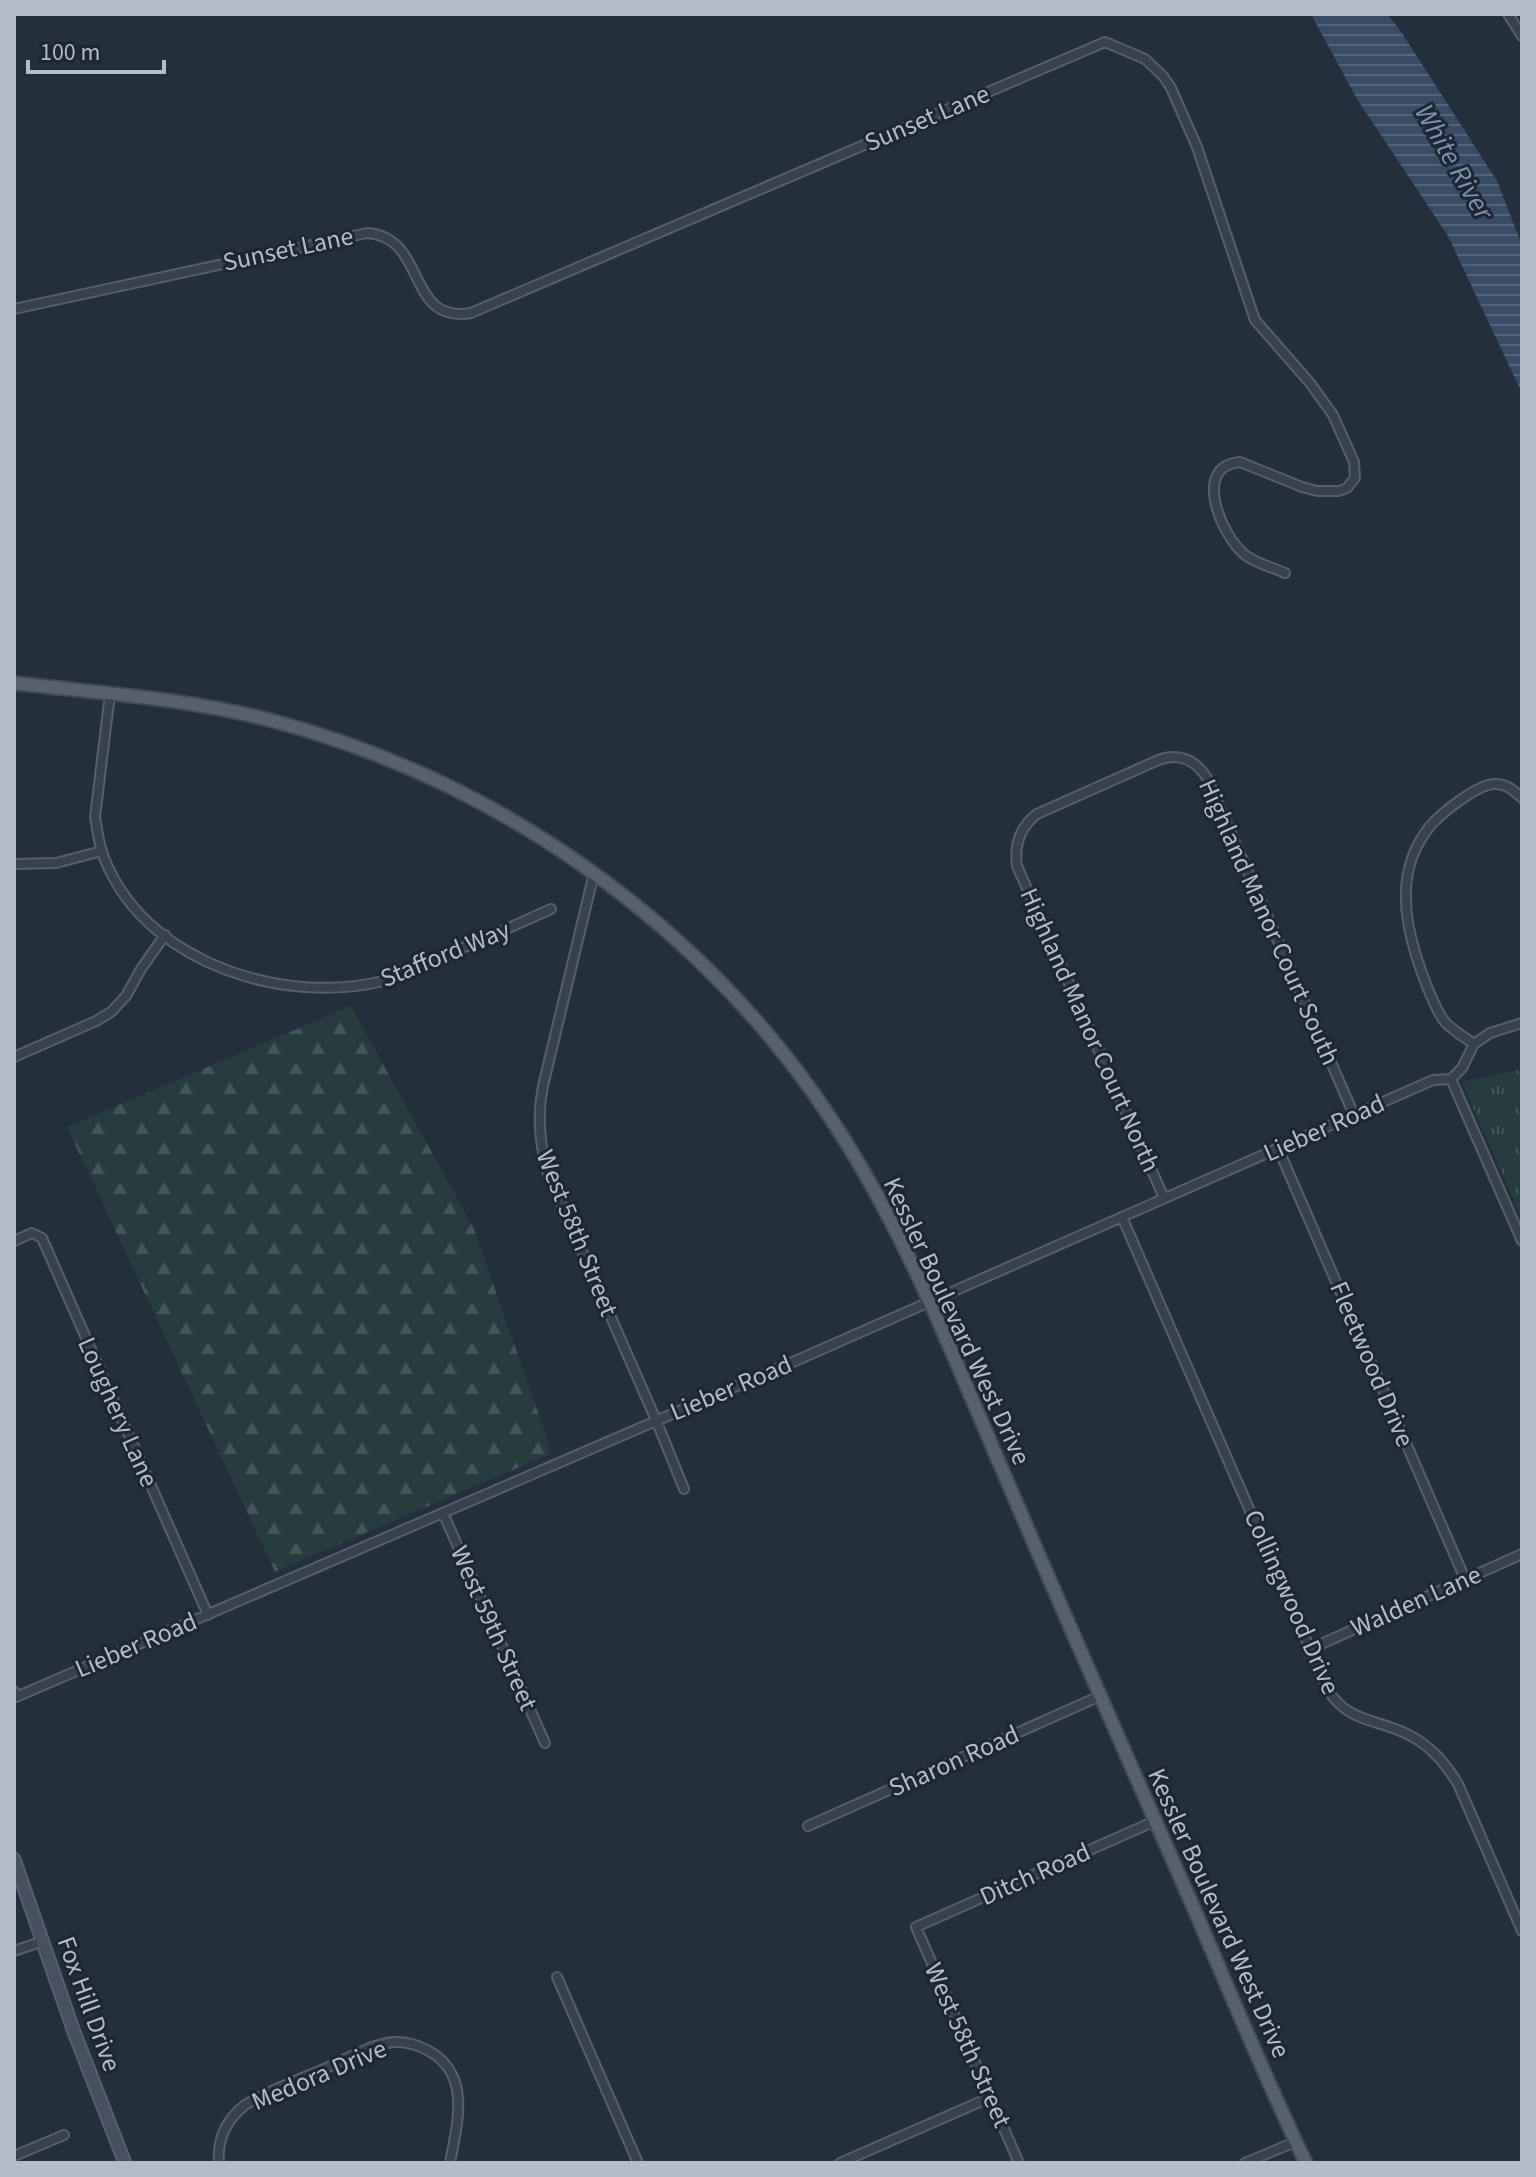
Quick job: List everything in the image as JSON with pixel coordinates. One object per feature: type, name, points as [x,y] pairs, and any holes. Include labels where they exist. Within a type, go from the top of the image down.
[{"type":"main road","name":"Kessler Boulevard West Drive","points":[[14,683],[177,701],[239,713],[367,751],[440,782],[544,839],[594,873],[700,962],[761,1027],[840,1132],[893,1223],[1306,2163]]},
{"type":"street","points":[[1508,14],[1522,36]]},
{"type":"street","name":"Sunset Lane","points":[[14,309],[371,233],[384,236],[401,248],[423,293],[432,303],[446,312],[467,314],[1105,42],[1145,59],[1171,88],[1197,147],[1255,320],[1323,401],[1341,431],[1354,462],[1355,478],[1347,488],[1339,491],[1302,487],[1240,462],[1232,462],[1222,469],[1215,480],[1214,503],[1237,547],[1248,558],[1285,573]]},
{"type":"street","name":"Stafford Way","points":[[110,694],[95,817],[102,851],[112,876],[132,905],[148,922],[201,958],[247,977],[291,986],[340,988],[393,979],[551,909]]},
{"type":"street","name":"Highland Manor Court South","points":[[1016,862],[1020,833],[1037,814],[1163,758],[1176,756],[1193,762],[1207,778],[1354,1115]]},
{"type":"street","points":[[1474,1044],[1445,1022],[1422,974],[1409,928],[1407,878],[1414,852],[1429,828],[1462,800],[1493,783],[1505,786],[1522,798]]},
{"type":"street","points":[[14,864],[56,863],[102,851]]},
{"type":"street","name":"Highland Manor Court North","points":[[1016,862],[1164,1198]]},
{"type":"street","name":"West 58th Street","points":[[594,873],[541,1094],[539,1136],[546,1169],[684,1489]]},
{"type":"street","points":[[14,1057],[111,1012],[124,999],[165,935]]},
{"type":"street","points":[[1522,1023],[1490,1033],[1474,1044],[1460,1071],[1451,1079],[1522,1241]]},
{"type":"street","name":"Lieber Road","points":[[14,1691],[16,1697],[1433,1080],[1451,1079]]},
{"type":"street","name":"Fleetwood Drive","points":[[1278,1148],[1465,1579]]},
{"type":"street","name":"Collingwood Drive","points":[[1122,1217],[1328,1690],[1338,1704],[1356,1717],[1389,1726],[1412,1737],[1433,1751],[1449,1770],[1458,1784],[1522,1931]]},
{"type":"street","name":"Loughery Lane","points":[[14,1241],[32,1233],[42,1238],[208,1615]]},
{"type":"street","name":"West 59th Street","points":[[443,1513],[545,1743]]},
{"type":"street","name":"Walden Lane","points":[[1310,1649],[1522,1554]]},
{"type":"street","name":"Sharon Road","points":[[808,1826],[1100,1696]]},
{"type":"street","name":"Ditch Road","points":[[916,1927],[1155,1821]]},
{"type":"street","name":"Fox Hill Drive","points":[[14,1859],[125,2163]]},
{"type":"street","name":"West 58th Street","points":[[916,1927],[1019,2163]]},
{"type":"street","points":[[14,1951],[43,1941]]},
{"type":"street","points":[[557,1977],[638,2163]]},
{"type":"street","name":"Medora Drive","points":[[219,2163],[224,2129],[245,2105],[373,2047],[393,2042],[418,2045],[433,2053],[452,2075],[460,2107],[450,2163]]},
{"type":"street","points":[[840,2163],[991,2097]]},
{"type":"street","points":[[14,2156],[64,2135]]},
{"type":"street","points":[[1245,2163],[1295,2142]]},
{"type":"street","points":[[28,2151],[33,2163]]},
{"type":"green space","points":[[351,1006],[474,1229],[550,1454],[275,1572],[67,1127]]},
{"type":"green space","points":[[1522,1069],[1522,1219],[1462,1082]]},
{"type":"water","name":"White River","points":[[1311,14],[1387,14],[1497,181],[1522,245],[1522,393],[1448,236],[1357,99]]}]
